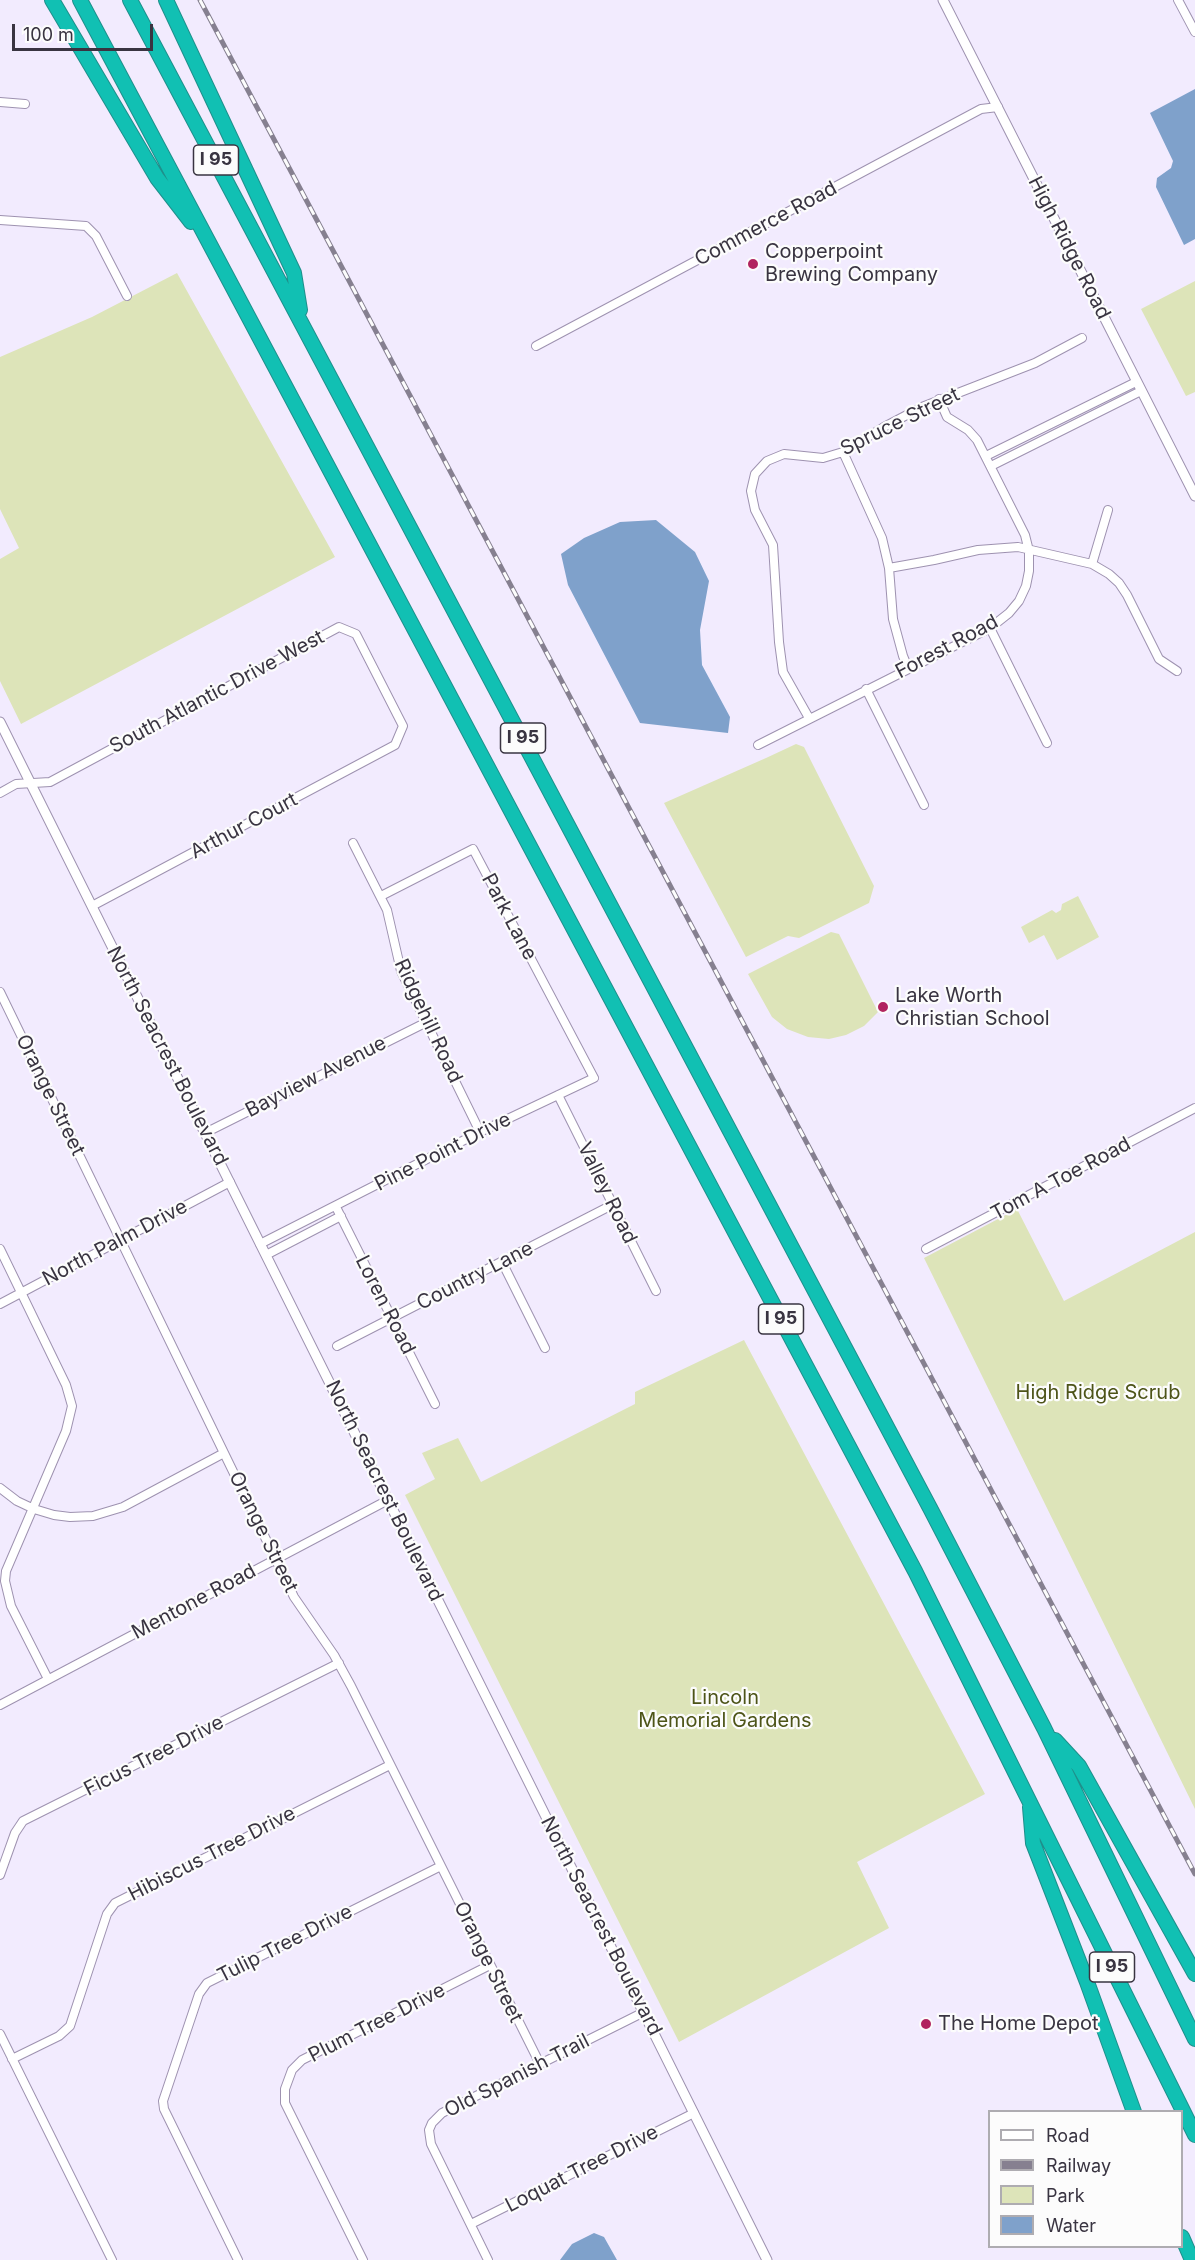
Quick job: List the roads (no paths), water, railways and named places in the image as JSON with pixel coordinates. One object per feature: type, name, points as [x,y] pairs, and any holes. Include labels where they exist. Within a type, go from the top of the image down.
[{"type":"highway","points":[[52,0],[157,178],[215,255]]},
{"type":"highway","name":"I 95","points":[[80,0],[891,1525],[1030,1799],[1183,2110]]},
{"type":"highway","name":"I 95","points":[[130,0],[930,1508],[1044,1728],[1195,2039]]},
{"type":"highway","points":[[166,0],[294,273],[302,321]]},
{"type":"highway","points":[[1044,1728],[1079,1767],[1195,1974]]},
{"type":"highway","points":[[1030,1799],[1032,1843],[1087,1982],[1133,2110]]},
{"type":"highway","name":"I 95","points":[[1183,2111],[1195,2135]]},
{"type":"highway","points":[[1183,2241],[1187,2260]]},
{"type":"highway","points":[[1183,2241],[1192,2260]]},
{"type":"street","name":"High Ridge Road","points":[[943,0],[1195,496]]},
{"type":"street","points":[[1178,0],[1195,32]]},
{"type":"street","points":[[0,102],[25,104]]},
{"type":"street","name":"Commerce Road","points":[[536,346],[981,109],[998,107]]},
{"type":"street","points":[[0,220],[79,225],[91,230],[127,296]]},
{"type":"street","name":"Spruce Street","points":[[809,718],[783,672],[773,545],[755,510],[751,491],[755,474],[767,461],[784,454],[823,458],[843,452],[884,427],[939,399],[1035,363],[1082,338]]},
{"type":"street","points":[[986,456],[1138,386]]},
{"type":"street","points":[[991,466],[1059,432],[1138,386]]},
{"type":"street","name":"Forest Road","points":[[758,745],[990,628],[1009,613],[1019,601],[1028,579],[1029,551],[1025,535],[973,434],[947,417],[939,399]]},
{"type":"street","points":[[1054,423],[1059,432]]},
{"type":"street","points":[[843,452],[882,538],[889,568],[892,619],[908,668]]},
{"type":"street","points":[[1092,564],[1108,510]]},
{"type":"street","points":[[889,568],[978,550],[1018,547],[1092,564],[1119,583],[1160,658],[1177,671]]},
{"type":"street","name":"South Atlantic Drive West","points":[[31,784],[50,782],[339,627],[356,634],[403,726],[395,745]]},
{"type":"street","points":[[990,628],[1047,743]]},
{"type":"street","points":[[866,689],[924,805]]},
{"type":"street","name":"North Seacrest Boulevard","points":[[0,722],[767,2260]]},
{"type":"street","name":"Arthur Court","points":[[92,906],[395,745]]},
{"type":"street","points":[[0,793],[16,784],[31,784]]},
{"type":"street","name":"Ridgehill Road","points":[[353,843],[381,896],[391,924],[401,971],[480,1132]]},
{"type":"street","name":"Park Lane","points":[[381,896],[473,849],[594,1078]]},
{"type":"street","name":"Orange Street","points":[[0,992],[276,1559],[303,1610],[339,1663],[540,2064]]},
{"type":"street","name":"Bayview Avenue","points":[[205,1133],[427,1022]]},
{"type":"street","name":"Pine Point Drive","points":[[260,1244],[480,1132],[594,1078]]},
{"type":"street","name":"Valley Road","points":[[558,1095],[656,1291]]},
{"type":"street","name":"Tom A Toe Road","points":[[926,1249],[1195,1108]]},
{"type":"street","name":"North Palm Drive","points":[[0,1304],[230,1182]]},
{"type":"street","name":"Country Lane","points":[[337,1346],[612,1205]]},
{"type":"street","name":"Loren Road","points":[[336,1207],[435,1404]]},
{"type":"street","points":[[266,1255],[341,1216]]},
{"type":"street","points":[[294,1228],[299,1238]]},
{"type":"street","points":[[0,1249],[66,1385],[72,1406],[66,1431],[6,1571],[5,1581],[11,1606],[48,1679]]},
{"type":"street","points":[[502,1262],[545,1348]]},
{"type":"street","points":[[0,1488],[17,1501],[34,1509],[70,1517],[86,1517],[109,1513],[123,1507],[224,1454]]},
{"type":"street","name":"Mentone Road","points":[[0,1705],[388,1500]]},
{"type":"street","name":"Ficus Tree Drive","points":[[0,1875],[15,1833],[23,1821],[339,1663]]},
{"type":"street","name":"Hibiscus Tree Drive","points":[[12,2059],[59,2036],[70,2026],[107,1914],[115,1903],[390,1765]]},
{"type":"street","name":"Tulip Tree Drive","points":[[238,2260],[164,2109],[163,2102],[199,1994],[207,1983],[441,1866]]},
{"type":"street","name":"Plum Tree Drive","points":[[363,2260],[285,2103],[285,2089],[292,2070],[302,2060],[490,1965]]},
{"type":"street","name":"Old Spanish Trail","points":[[488,2260],[431,2144],[429,2137],[432,2123],[442,2113],[644,2012]]},
{"type":"street","points":[[0,2034],[108,2259]]},
{"type":"street","name":"Loquat Tree Drive","points":[[471,2224],[694,2113]]},
{"type":"water","points":[[1195,89],[1195,239],[1184,245],[1156,187],[1157,178],[1171,168],[1173,161],[1150,113]]},
{"type":"water","points":[[656,520],[695,552],[709,581],[700,630],[702,665],[730,717],[728,733],[640,723],[568,585],[561,554],[584,538],[620,522]]},
{"type":"water","points":[[594,2233],[604,2237],[617,2260],[560,2260],[572,2244]]},
{"type":"railway","points":[[200,0],[1195,1874]]},
{"type":"place","name":"Copperpoint Brewing Company","points":[[753,264]]},
{"type":"place","name":"Lake Worth Christian School","points":[[883,1007]]},
{"type":"place","name":"The Home Depot","points":[[926,2024]]},
{"type":"park label","name":"High Ridge Scrub","points":[[1098,1393]]},
{"type":"park label","name":"Lincoln Memorial Gardens","points":[[725,1710]]}]
